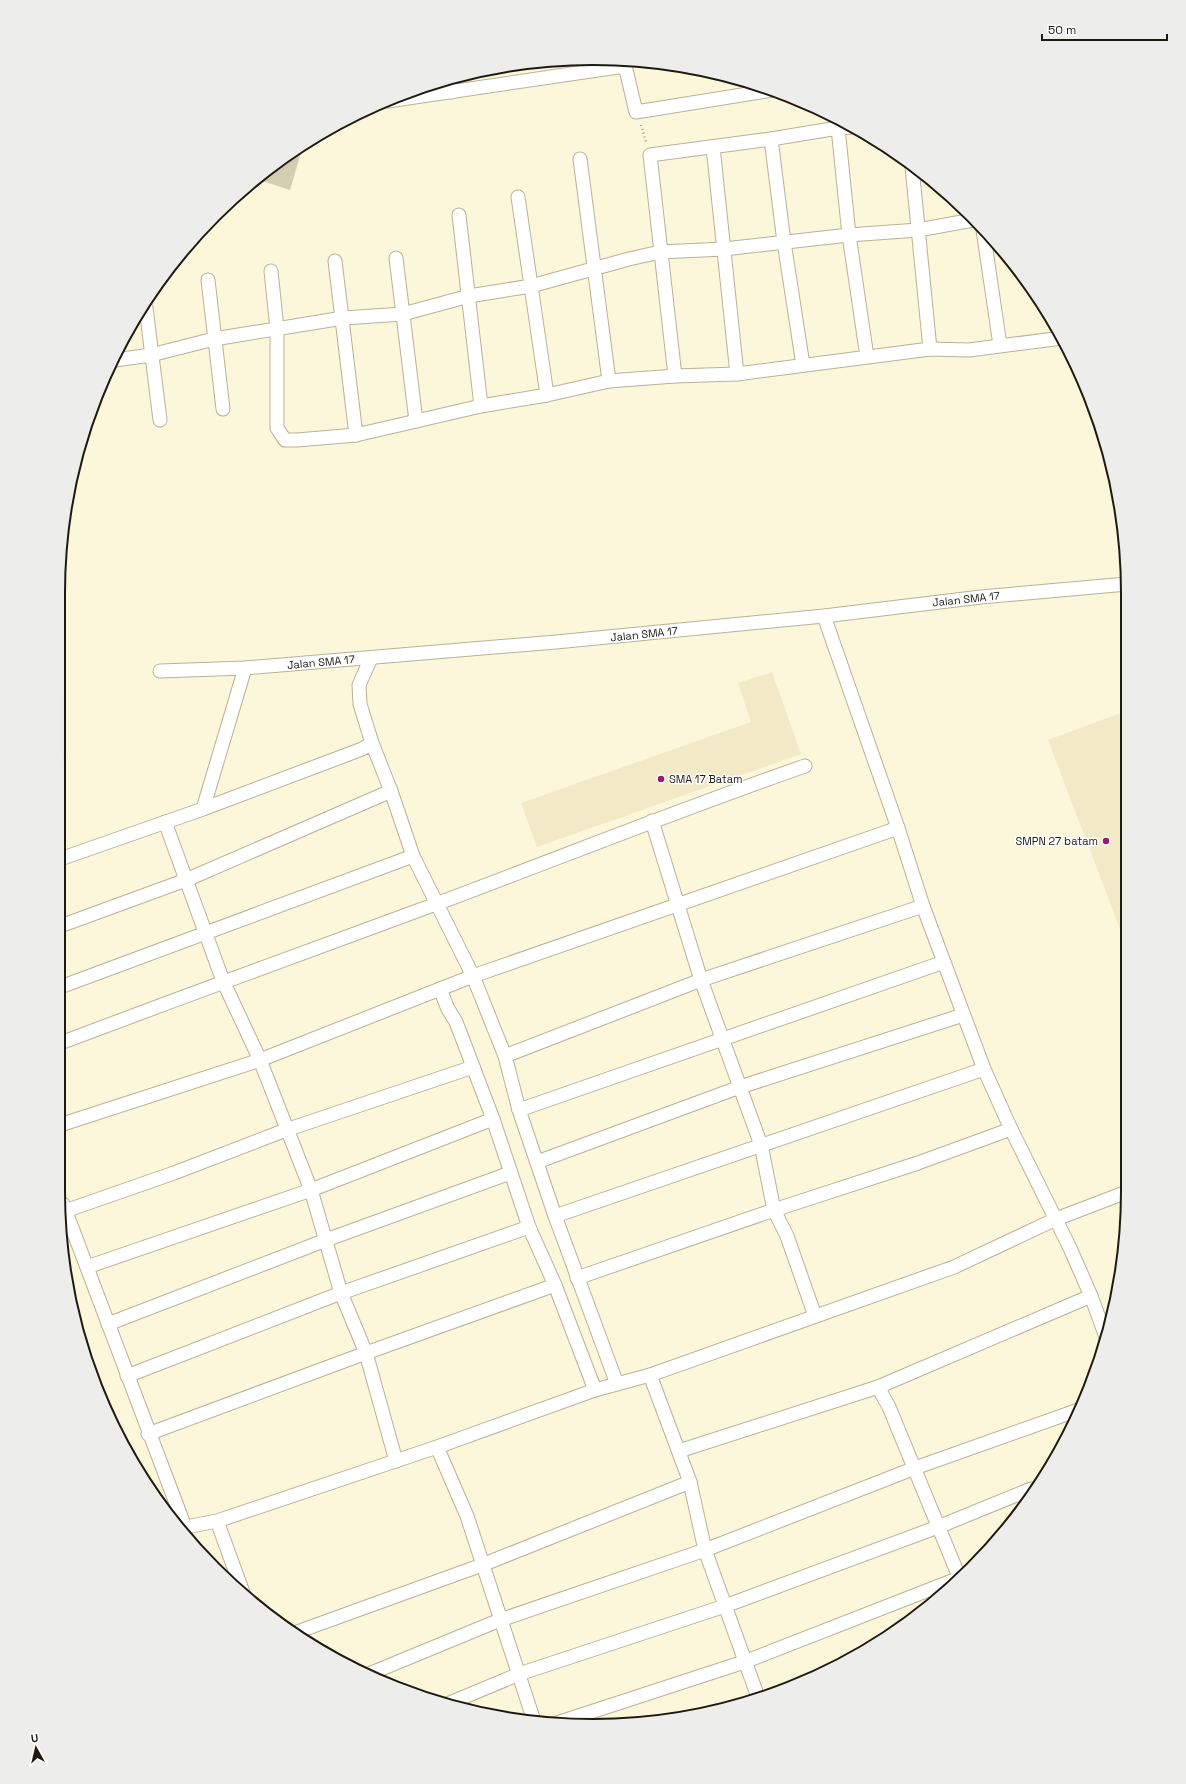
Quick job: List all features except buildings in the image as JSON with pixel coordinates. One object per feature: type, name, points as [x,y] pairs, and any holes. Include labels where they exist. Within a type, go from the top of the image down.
[{"type":"street","points":[[410,98],[614,66]]},
{"type":"street","points":[[624,66],[636,112],[760,92]]},
{"type":"street","points":[[451,85],[452,92]]},
{"type":"street","points":[[838,128],[849,235],[867,357]]},
{"type":"street","points":[[675,376],[650,155],[842,128]]},
{"type":"street","points":[[771,139],[784,242],[803,365]]},
{"type":"street","points":[[712,147],[737,374]]},
{"type":"street","points":[[580,159],[609,382]]},
{"type":"street","points":[[913,173],[930,349]]},
{"type":"street","points":[[518,197],[547,395]]},
{"type":"street","points":[[459,216],[481,406]]},
{"type":"street","points":[[119,359],[151,355],[214,340],[343,318],[403,314],[469,296],[531,286],[595,269],[629,258],[660,252],[724,249],[849,235],[918,230],[967,221]]},
{"type":"street","points":[[983,238],[1000,345]]},
{"type":"street","points":[[396,258],[416,421]]},
{"type":"street","points":[[335,262],[356,435]]},
{"type":"street","points":[[271,271],[277,329],[277,428],[285,440],[356,435],[481,406],[547,395],[609,382],[675,376],[737,374],[930,349],[969,350],[1056,339]]},
{"type":"street","points":[[208,280],[223,409]]},
{"type":"street","points":[[146,312],[160,420]]},
{"type":"street","name":"Jalan SMA 17","points":[[160,671],[245,668],[556,642],[824,616],[981,597],[1121,585]]},
{"type":"street","points":[[824,616],[898,828],[923,906],[984,1069],[1011,1129],[1056,1219],[1091,1296],[1103,1328]]},
{"type":"street","points":[[371,658],[359,685],[360,704],[372,743],[391,791],[413,856],[473,976],[505,1056],[519,1110],[555,1216],[617,1384]]},
{"type":"street","points":[[203,808],[245,668]]},
{"type":"street","points":[[65,857],[362,749],[372,743]]},
{"type":"street","points":[[65,1041],[223,981],[437,904],[652,821],[805,766]]},
{"type":"street","points":[[65,924],[186,880],[391,791]]},
{"type":"street","points":[[652,821],[701,980],[761,1145],[774,1210],[787,1236],[815,1316]]},
{"type":"street","points":[[165,822],[223,981],[260,1060],[286,1130],[311,1190],[341,1293],[366,1353],[396,1461]]},
{"type":"street","points":[[65,1123],[260,1060],[473,976],[898,828]]},
{"type":"street","points":[[65,985],[413,856]]},
{"type":"street","points":[[505,1056],[701,980],[923,906]]},
{"type":"street","points":[[519,1110],[944,962]]},
{"type":"street","points":[[440,989],[448,1009],[456,1022],[493,1119],[529,1227],[555,1285],[595,1390]]},
{"type":"street","points":[[537,1162],[740,1087],[963,1015]]},
{"type":"street","points":[[65,1208],[174,1173],[286,1130],[473,1067]]},
{"type":"street","points":[[555,1216],[984,1069]]},
{"type":"street","points":[[87,1267],[311,1190],[493,1119]]},
{"type":"street","points":[[578,1278],[774,1210],[918,1163],[1011,1129]]},
{"type":"street","points":[[108,1324],[326,1240],[510,1172]]},
{"type":"street","points":[[186,1527],[217,1521],[437,1447],[595,1390],[650,1375],[954,1267],[1056,1219],[1121,1194]]},
{"type":"street","points":[[66,1212],[180,1519]]},
{"type":"street","points":[[127,1376],[341,1293],[529,1227]]},
{"type":"street","points":[[148,1434],[555,1285]]},
{"type":"street","points":[[679,1451],[878,1387],[1091,1296]]},
{"type":"street","points":[[650,1375],[690,1482],[705,1550],[756,1693]]},
{"type":"street","points":[[878,1387],[889,1407],[938,1527],[958,1572]]},
{"type":"street","points":[[374,1672],[500,1620],[705,1550],[914,1468],[1073,1412]]},
{"type":"street","points":[[437,1447],[467,1516],[532,1715]]},
{"type":"street","points":[[301,1631],[482,1565],[690,1482]]},
{"type":"street","points":[[454,1700],[519,1674],[725,1606],[938,1527],[1027,1491]]},
{"type":"street","points":[[217,1521],[239,1582]]},
{"type":"street","points":[[571,1718],[744,1662],[945,1584]]},
{"type":"path","points":[[636,112],[650,155]]},
{"type":"shaded area","name":"SMA 17 Batam","points":[[772,672],[801,754],[537,847],[521,803],[751,722],[738,683]]},
{"type":"shaded area","name":"SMPN 27 batam","points":[[1121,713],[1121,932],[1048,740]]},
{"type":"place","name":"SMA 17 Batam","points":[[661,779]]},
{"type":"place","name":"SMPN 27 batam","points":[[1106,841]]}]
